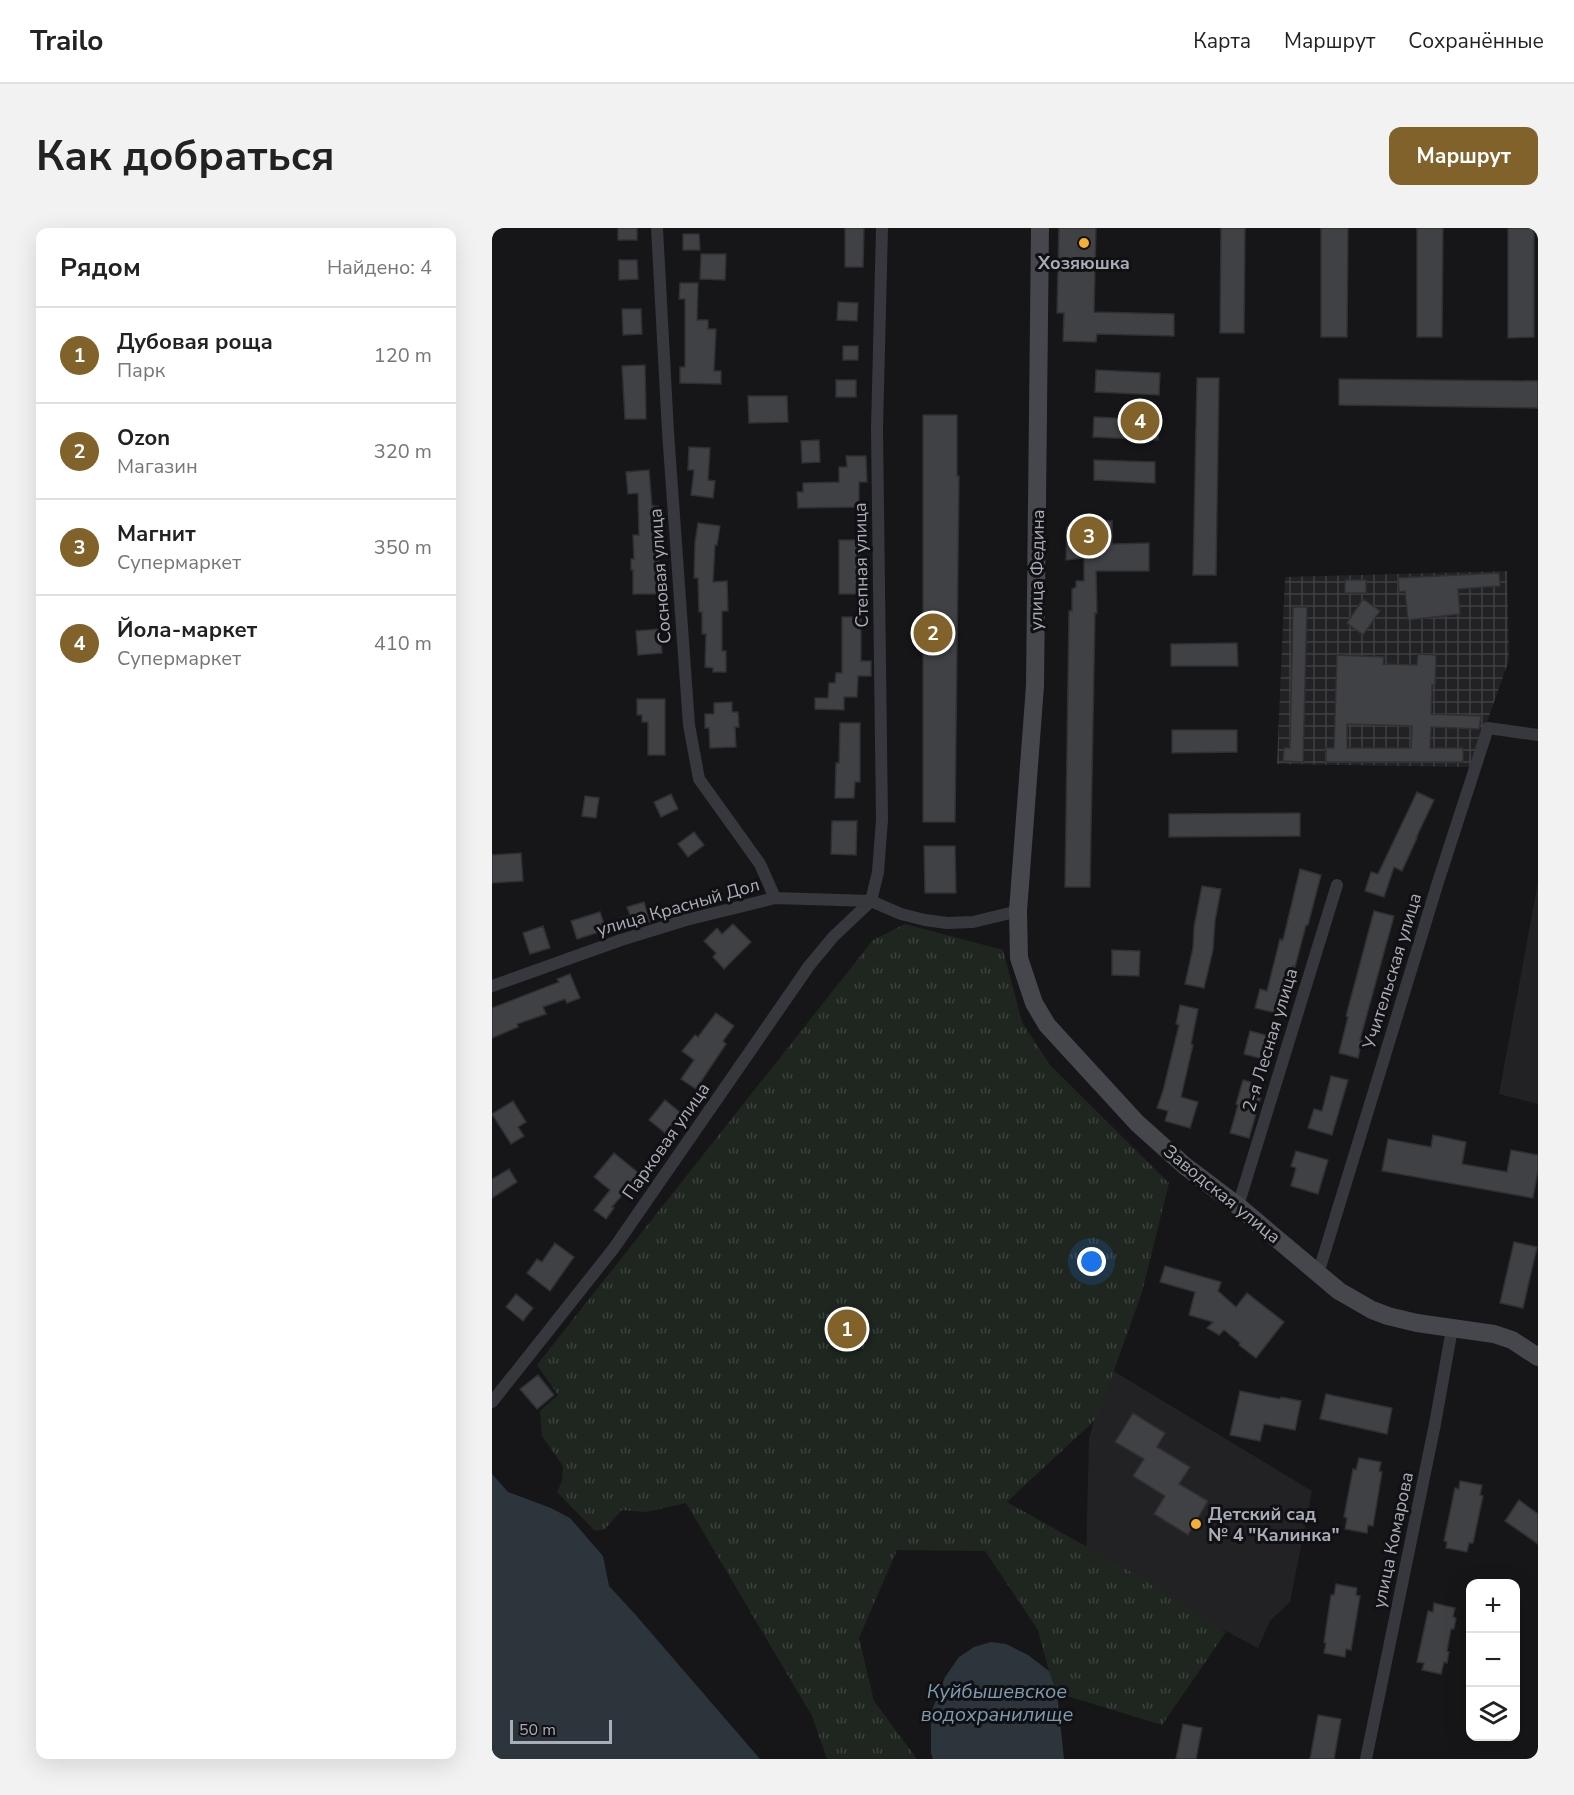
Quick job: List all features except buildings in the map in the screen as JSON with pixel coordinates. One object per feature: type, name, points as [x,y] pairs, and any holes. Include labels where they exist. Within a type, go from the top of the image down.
[{"type":"main road","name":"улица Федина","points":[[1018,911],[1035,686],[1040,228]]},
{"type":"main road","name":"Заводская улица","points":[[1018,911],[1018,938],[1022,968],[1034,1003],[1047,1025],[1137,1123],[1185,1166],[1238,1206],[1339,1291],[1372,1310],[1417,1323],[1494,1334],[1512,1340],[1538,1356]]},
{"type":"street","name":"Сосновая улица","points":[[657,228],[668,432],[689,724],[699,779],[760,864],[775,898]]},
{"type":"street","name":"Степная улица","points":[[871,901],[878,872],[882,820],[877,429],[882,228]]},
{"type":"street","name":"Учительская улица","points":[[1318,1274],[1438,882],[1488,728],[1538,735]]},
{"type":"street","name":"2-я Лесная улица","points":[[1238,1206],[1337,885]]},
{"type":"street","name":"улица Красный Дол","points":[[492,986],[621,940],[686,920],[775,898],[871,901],[902,914],[947,923],[973,922],[1018,911]]},
{"type":"street","name":"Парковая улица","points":[[492,1402],[614,1248],[809,966],[833,937],[871,901]]},
{"type":"street","name":"улица Комарова","points":[[1366,1759],[1435,1424],[1452,1329]]},
{"type":"shaded area","points":[[1507,571],[1509,660],[1471,767],[1277,764],[1285,577]]},
{"type":"shaded area","points":[[1538,882],[1538,1104],[1499,1094]]},
{"type":"shaded area","name":"Детский сад № 4 \"Калинка\"","points":[[1110,1369],[1312,1491],[1290,1602],[1270,1621],[1258,1648],[1086,1558],[1089,1438]]},
{"type":"green space","points":[[905,924],[1003,950],[1022,1022],[1050,1065],[1169,1183],[1142,1292],[1097,1418],[1007,1502],[1123,1567],[1226,1632],[1162,1725],[1057,1693],[1038,1630],[985,1551],[897,1550],[859,1638],[874,1701],[917,1759],[827,1759],[812,1716],[686,1503],[646,1512],[622,1510],[605,1529],[595,1531],[557,1492],[562,1481],[563,1466],[542,1436],[540,1411],[558,1395],[537,1365],[873,940]]},
{"type":"water","points":[[492,1474],[508,1492],[551,1508],[570,1518],[603,1556],[609,1586],[760,1759],[492,1759]]},
{"type":"water","name":"Куйбышевское водохранилище","points":[[991,1642],[1006,1644],[1028,1655],[1049,1671],[1057,1693],[1064,1759],[933,1759],[931,1713],[945,1677],[959,1657],[974,1647]]},
{"type":"place","name":"Хозяюшка","points":[[1084,243]]},
{"type":"place","name":"Йола-маркет","points":[[1140,421]]},
{"type":"place","name":"Магнит","points":[[1089,536]]},
{"type":"place","name":"Ozon","points":[[933,633]]},
{"type":"place","name":"Дубовая роща","points":[[847,1329]]},
{"type":"place","name":"Детский сад № 4 \"Калинка\"","points":[[1196,1524]]}]
